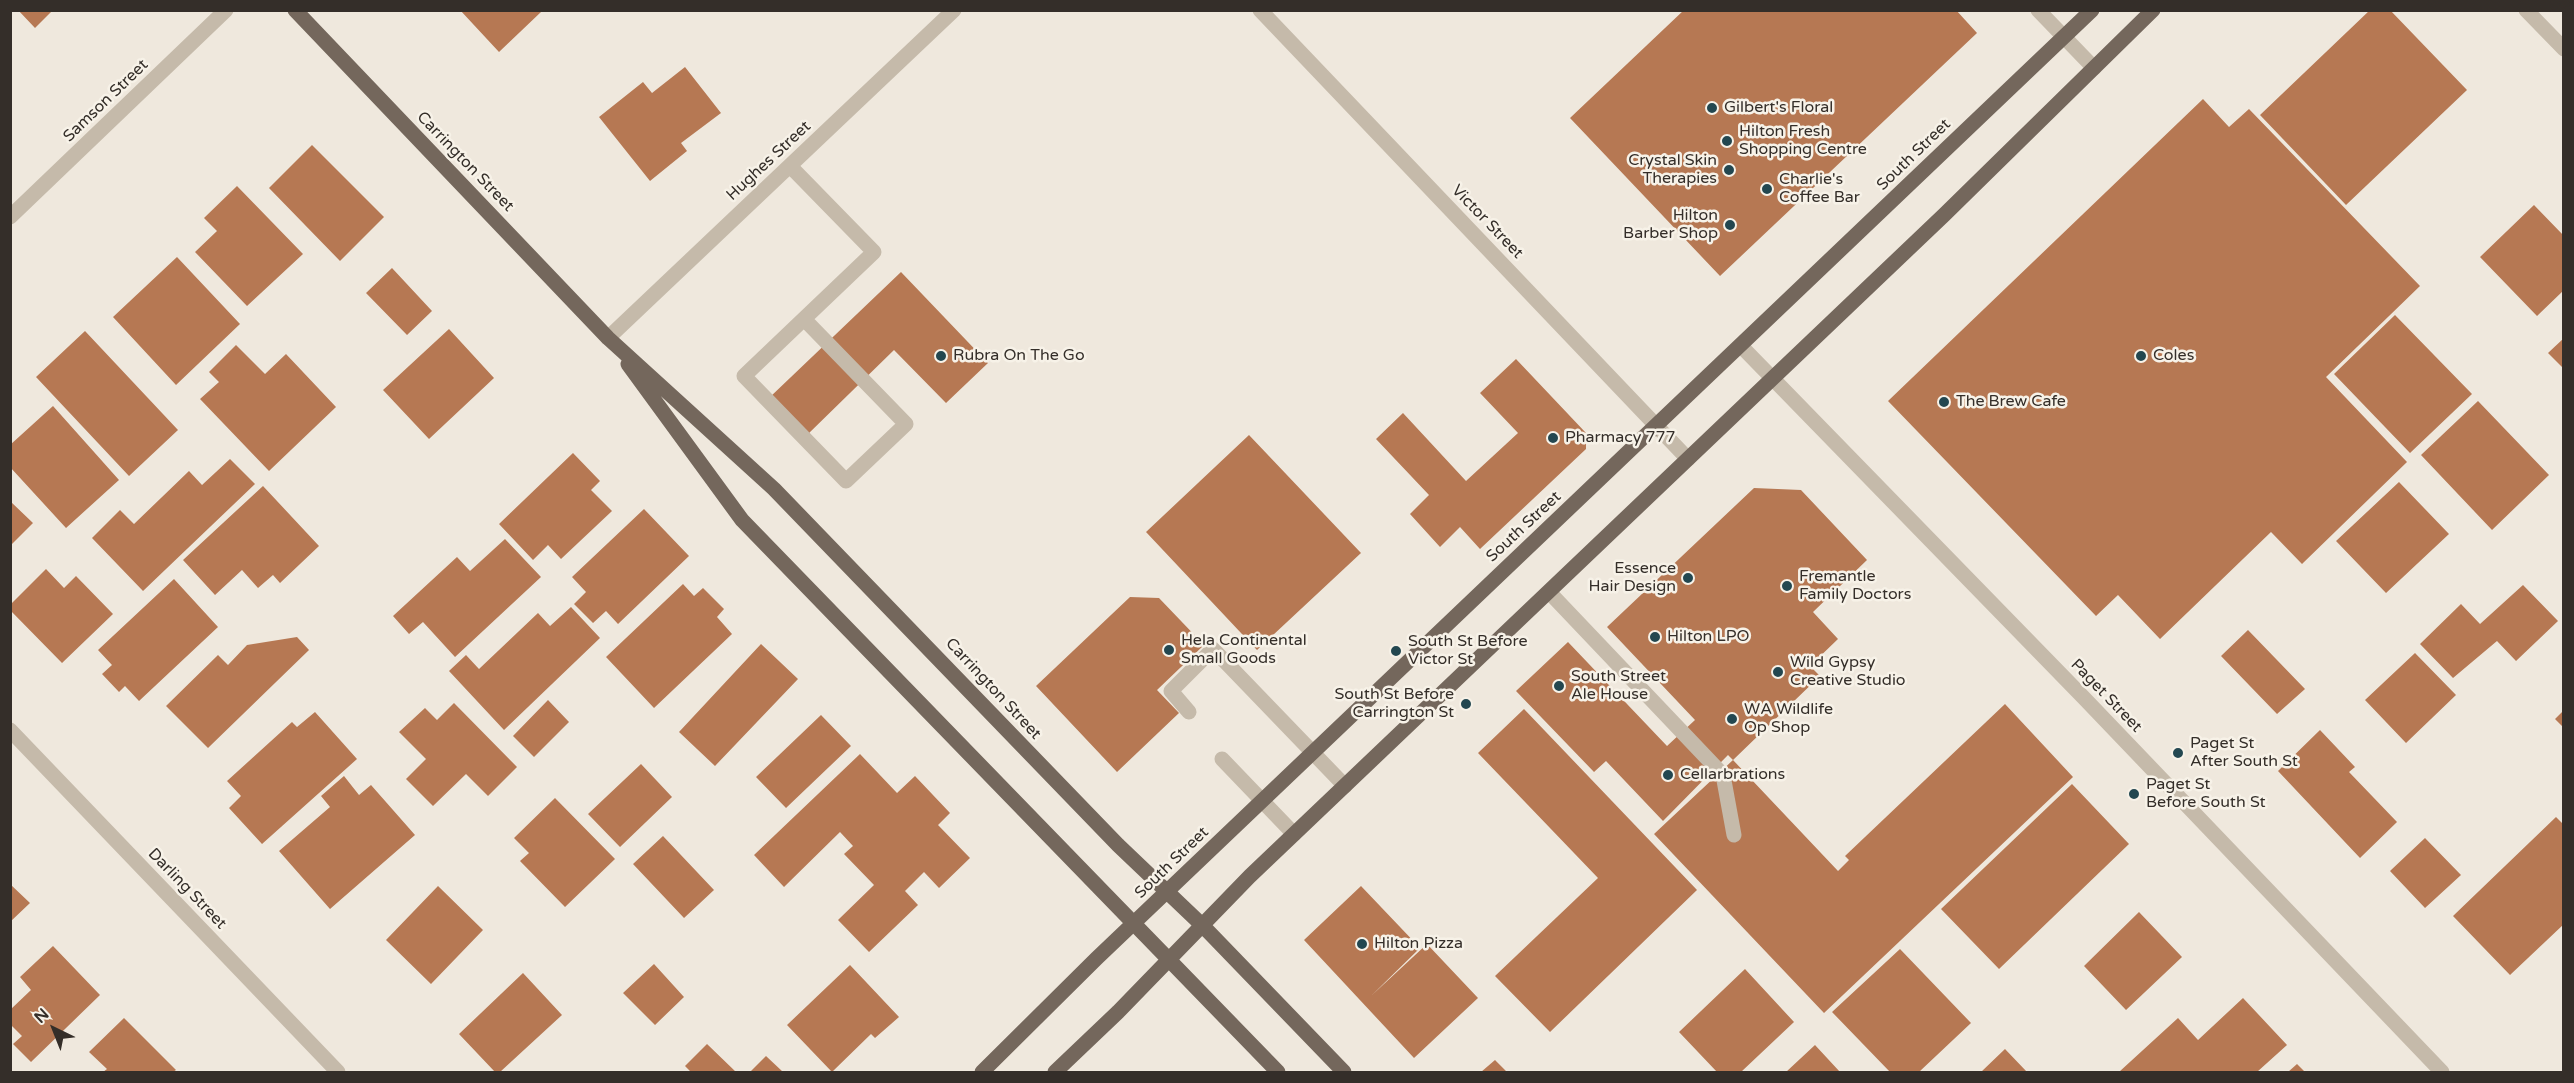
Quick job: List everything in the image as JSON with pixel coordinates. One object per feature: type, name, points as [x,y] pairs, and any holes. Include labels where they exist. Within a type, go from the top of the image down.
[{"type":"main road","name":"Carrington Street","points":[[295,10],[608,338],[774,489],[1118,845],[1203,926],[1344,1072]]},
{"type":"main road","name":"South Street","points":[[982,1072],[1168,891],[1742,347],[2092,10]]},
{"type":"main road","points":[[1055,1072],[1294,834],[1688,459],[2153,10]]},
{"type":"main road","name":"Carrington Street","points":[[608,338],[742,520],[1278,1072]]},
{"type":"street","name":"Samson Street","points":[[10,217],[226,10]]},
{"type":"street","name":"Hughes Street","points":[[608,338],[954,10]]},
{"type":"street","name":"Victor Street","points":[[1260,10],[1688,459]]},
{"type":"street","points":[[2038,10],[2094,68]]},
{"type":"street","points":[[2526,10],[2564,49]]},
{"type":"street","points":[[790,166],[874,252],[744,376],[846,481],[906,424],[804,319]]},
{"type":"street","name":"Paget Street","points":[[1742,347],[2084,698],[2442,1072]]},
{"type":"street","points":[[1549,592],[1723,775],[1734,835]]},
{"type":"street","points":[[1189,712],[1171,691],[1214,649],[1345,786]]},
{"type":"street","name":"Darling Street","points":[[10,730],[338,1072]]},
{"type":"street","points":[[1222,759],[1294,834]]},
{"type":"building","points":[[18,10],[53,10],[35,28]]},
{"type":"building","points":[[460,10],[540,10],[541,12],[499,52]]},
{"type":"building","name":"Hilton Fresh Shopping Centre","points":[[1684,10],[1956,10],[1977,33],[1720,276],[1570,118]]},
{"type":"building","points":[[2370,10],[2390,10],[2467,90],[2346,205],[2260,115]]},
{"type":"building","points":[[685,67],[721,113],[681,143],[687,151],[650,181],[599,117],[643,82],[652,93]]},
{"type":"building","name":"Coles","points":[[2203,99],[2229,127],[2249,109],[2420,286],[2326,377],[2407,462],[2302,564],[2271,532],[2160,639],[2118,595],[2096,616],[1888,401]]},
{"type":"building","points":[[312,145],[384,217],[340,261],[269,188]]},
{"type":"building","points":[[237,186],[303,254],[247,306],[195,252],[217,231],[204,218]]},
{"type":"building","points":[[2534,205],[2564,236],[2564,290],[2537,316],[2480,257]]},
{"type":"building","points":[[177,257],[240,324],[176,385],[113,317]]},
{"type":"building","points":[[392,268],[432,311],[407,335],[366,293]]},
{"type":"building","name":"Rubra On The Go","points":[[901,272],[988,363],[946,403],[894,350],[806,436],[769,398]]},
{"type":"building","points":[[2395,315],[2472,394],[2410,453],[2334,374]]},
{"type":"building","points":[[449,329],[494,378],[429,439],[383,390]]},
{"type":"building","points":[[85,331],[178,430],[129,476],[36,377]]},
{"type":"building","points":[[2564,338],[2564,369],[2548,353]]},
{"type":"building","points":[[236,345],[265,374],[286,354],[336,407],[269,471],[200,399],[219,382],[209,372]]},
{"type":"building","points":[[1516,359],[1586,433],[1586,449],[1480,549],[1460,527],[1440,547],[1410,514],[1429,495],[1376,439],[1403,413],[1466,481],[1518,433],[1480,393]]},
{"type":"building","points":[[2478,401],[2549,475],[2492,530],[2421,455]]},
{"type":"building","points":[[53,406],[119,480],[66,528],[10,467],[10,445]]},
{"type":"building","points":[[1249,435],[1361,553],[1257,650],[1146,532]]},
{"type":"building","points":[[573,453],[600,481],[591,490],[612,511],[561,559],[548,545],[533,560],[499,524]]},
{"type":"building","points":[[230,459],[255,484],[143,591],[92,538],[120,510],[134,524],[189,471],[202,485]]},
{"type":"building","points":[[2399,482],[2449,534],[2386,593],[2336,541]]},
{"type":"building","points":[[263,486],[319,546],[280,583],[273,575],[258,588],[242,570],[215,595],[183,560]]},
{"type":"building","points":[[1754,488],[1801,490],[1867,560],[1813,612],[1838,639],[1810,666],[1820,676],[1733,760],[1728,755],[1663,821],[1606,761],[1594,772],[1516,691],[1568,642],[1667,746],[1695,720],[1607,627]]},
{"type":"building","points":[[10,501],[33,523],[10,546]]},
{"type":"building","points":[[644,509],[689,556],[618,624],[606,611],[593,623],[574,604],[586,592],[572,577]]},
{"type":"building","points":[[505,539],[541,577],[455,657],[423,622],[409,634],[393,616],[457,557],[470,571]]},
{"type":"building","points":[[46,569],[64,588],[76,576],[113,614],[62,663],[10,610],[10,605]]},
{"type":"building","points":[[174,579],[218,627],[139,701],[125,686],[119,692],[102,674],[112,665],[98,650]]},
{"type":"building","points":[[683,584],[694,596],[703,588],[724,609],[717,617],[732,634],[654,708],[606,657]]},
{"type":"building","points":[[2523,585],[2558,621],[2516,661],[2497,641],[2453,678],[2420,644],[2461,604],[2480,624]]},
{"type":"building","points":[[1130,597],[1159,598],[1204,645],[1157,690],[1179,713],[1117,772],[1036,686]]},
{"type":"building","points":[[571,607],[600,638],[504,730],[449,671],[466,655],[479,669],[538,613],[550,626]]},
{"type":"building","points":[[2248,630],[2305,689],[2277,714],[2221,656]]},
{"type":"building","points":[[297,637],[309,650],[208,748],[166,706],[218,655],[228,665],[247,645]]},
{"type":"building","points":[[761,644],[798,679],[715,766],[679,732]]},
{"type":"building","points":[[2415,653],[2456,695],[2406,743],[2365,700]]},
{"type":"building","points":[[548,700],[569,722],[534,757],[513,736]]},
{"type":"building","points":[[454,703],[517,767],[488,796],[466,774],[433,806],[406,779],[426,759],[399,732],[425,708],[437,720]]},
{"type":"building","points":[[2005,704],[2073,777],[1824,1013],[1654,834],[1733,760],[1838,871],[1849,860],[1845,856]]},
{"type":"building","points":[[1524,709],[1697,890],[1550,1032],[1495,976],[1598,878],[1478,753]]},
{"type":"building","points":[[2564,710],[2564,728],[2555,719]]},
{"type":"building","points":[[315,712],[357,759],[262,844],[229,808],[241,796],[227,781],[292,722],[297,727]]},
{"type":"building","points":[[821,715],[851,746],[786,808],[756,777]]},
{"type":"building","points":[[2320,730],[2355,767],[2349,772],[2397,822],[2360,858],[2278,771]]},
{"type":"building","points":[[860,754],[897,793],[915,776],[950,813],[938,825],[970,858],[939,888],[924,872],[905,891],[918,905],[869,952],[838,920],[874,885],[844,854],[853,846],[840,832],[784,887],[754,855]]},
{"type":"building","points":[[641,764],[672,797],[620,847],[588,814]]},
{"type":"building","points":[[344,776],[359,795],[371,785],[415,835],[330,909],[279,851],[330,807],[321,796]]},
{"type":"building","points":[[2072,784],[2129,844],[1999,969],[1941,909]]},
{"type":"building","points":[[555,798],[615,859],[565,907],[520,861],[529,853],[514,838]]},
{"type":"building","points":[[2556,817],[2564,825],[2564,924],[2510,975],[2453,916]]},
{"type":"building","points":[[663,836],[714,890],[684,918],[633,864]]},
{"type":"building","points":[[2425,838],[2461,875],[2425,908],[2390,871]]},
{"type":"building","points":[[10,884],[30,903],[10,922]]},
{"type":"building","points":[[438,886],[483,930],[431,984],[386,940]]},
{"type":"building","points":[[1361,886],[1420,948],[1371,996],[1427,944],[1478,998],[1414,1058],[1304,940]]},
{"type":"building","points":[[2139,912],[2182,957],[2126,1010],[2084,966]]},
{"type":"building","points":[[53,946],[100,995],[31,1062],[13,1044],[22,1036],[10,1024],[10,1010],[31,990],[20,977]]},
{"type":"building","points":[[1900,949],[1971,1023],[1919,1072],[1890,1072],[1832,1012]]},
{"type":"building","points":[[654,964],[684,997],[655,1025],[623,993]]},
{"type":"building","points":[[850,965],[899,1017],[875,1038],[871,1034],[832,1072],[787,1025]]},
{"type":"building","points":[[1745,969],[1794,1022],[1741,1072],[1717,1072],[1679,1032]]},
{"type":"building","points":[[523,973],[562,1015],[500,1072],[495,1072],[459,1034]]},
{"type":"building","points":[[2243,998],[2287,1045],[2257,1072],[2119,1072],[2178,1018],[2198,1040]]},
{"type":"building","points":[[124,1018],[176,1070],[173,1072],[103,1072],[107,1069],[89,1052]]},
{"type":"building","points":[[707,1044],[736,1072],[691,1072],[685,1066]]},
{"type":"building","points":[[1815,1045],[1840,1072],[1786,1072]]},
{"type":"building","points":[[2005,1049],[2027,1072],[1981,1072]]},
{"type":"building","points":[[766,1056],[783,1072],[750,1072]]},
{"type":"building","points":[[1495,1060],[1507,1072],[1481,1072]]},
{"type":"building","points":[[2297,1064],[2305,1072],[2288,1072]]},
{"type":"place","name":"Gilbert's Floral","points":[[1712,108]]},
{"type":"place","name":"Hilton Fresh Shopping Centre","points":[[1727,141]]},
{"type":"place","name":"Crystal Skin Therapies","points":[[1729,170]]},
{"type":"place","name":"Charlie's Coffee Bar","points":[[1767,189]]},
{"type":"place","name":"Hilton Barber Shop","points":[[1730,225]]},
{"type":"place","name":"Rubra On The Go","points":[[941,356]]},
{"type":"place","name":"Coles","points":[[2141,356]]},
{"type":"place","name":"The Brew Cafe","points":[[1944,402]]},
{"type":"place","name":"Pharmacy 777","points":[[1553,438]]},
{"type":"place","name":"Essence Hair Design","points":[[1688,578]]},
{"type":"place","name":"Fremantle Family Doctors","points":[[1787,586]]},
{"type":"place","name":"Hilton LPO","points":[[1655,637]]},
{"type":"place","name":"Hela Continental Small Goods","points":[[1169,650]]},
{"type":"place","name":"South St Before Victor St","points":[[1396,651]]},
{"type":"place","name":"Wild Gypsy Creative Studio","points":[[1778,672]]},
{"type":"place","name":"South Street Ale House","points":[[1559,686]]},
{"type":"place","name":"South St Before Carrington St","points":[[1466,704]]},
{"type":"place","name":"WA Wildlife Op Shop","points":[[1732,719]]},
{"type":"place","name":"Paget St After South St","points":[[2178,753]]},
{"type":"place","name":"Cellarbrations","points":[[1668,775]]},
{"type":"place","name":"Paget St Before South St","points":[[2134,794]]},
{"type":"place","name":"Hilton Pizza","points":[[1362,944]]}]
